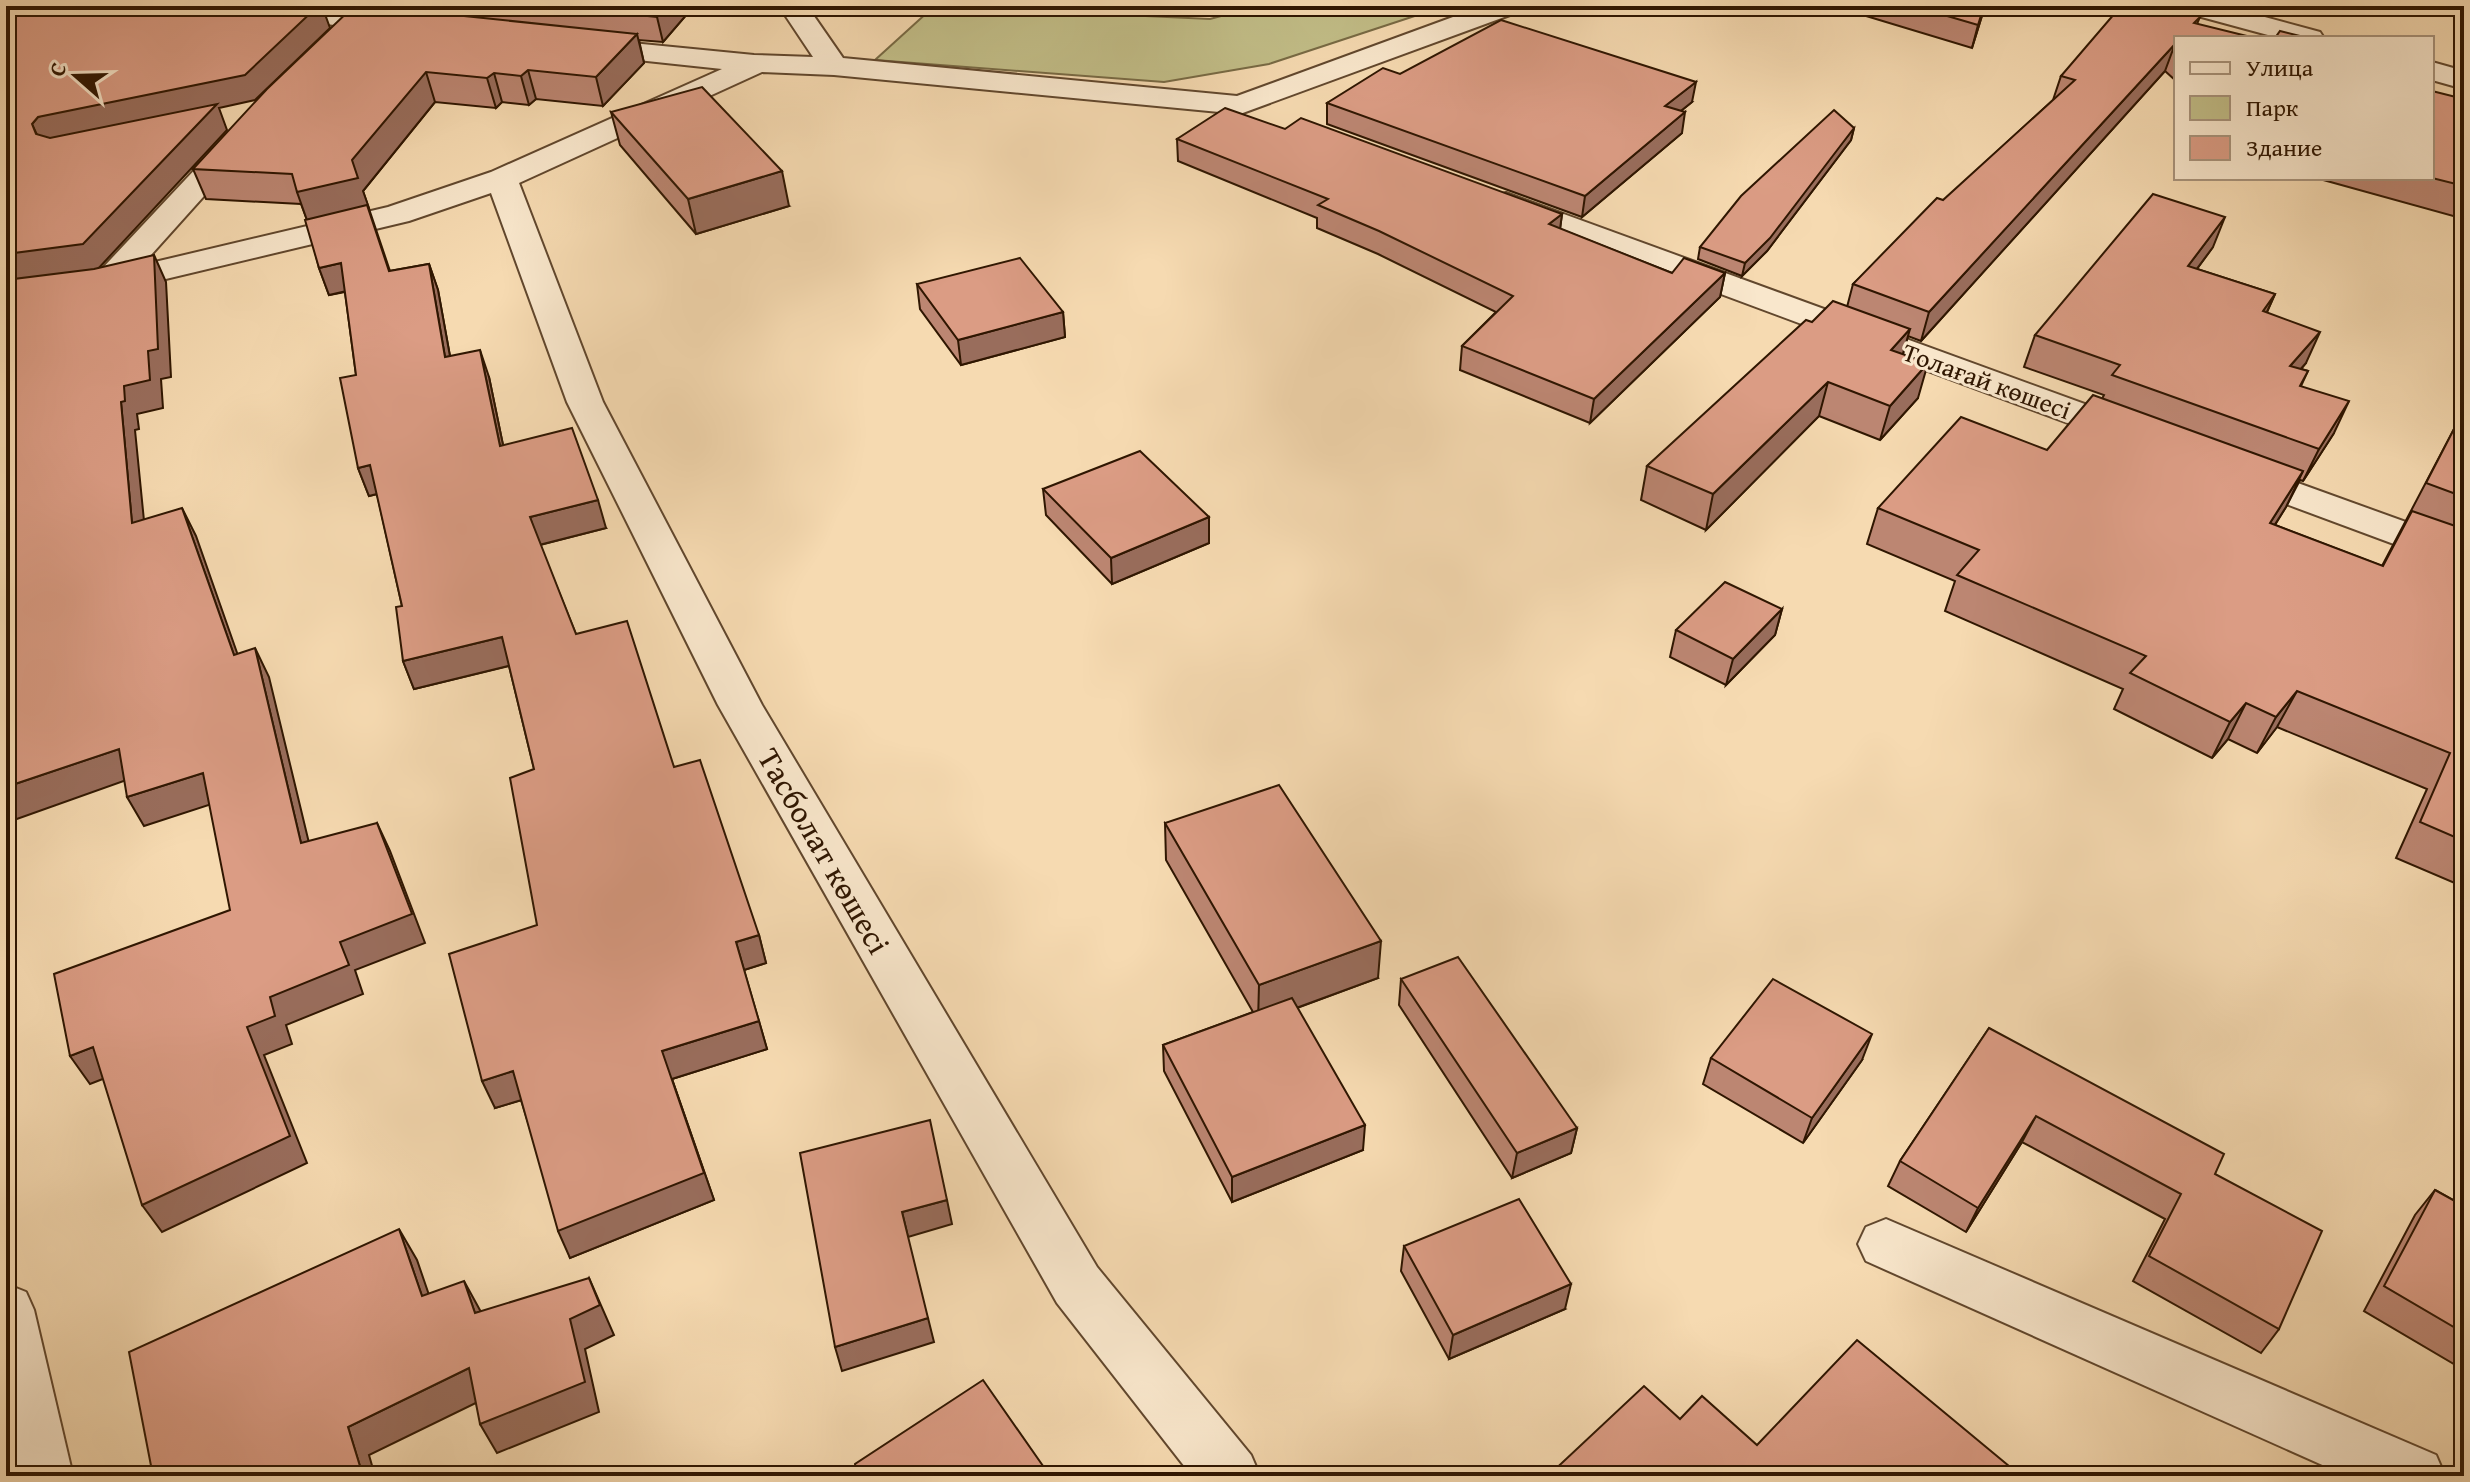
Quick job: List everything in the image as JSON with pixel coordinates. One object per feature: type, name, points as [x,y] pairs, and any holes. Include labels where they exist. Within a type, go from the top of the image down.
[{"type":"street","points":[[253,6],[364,13],[432,29]]},
{"type":"street","points":[[793,6],[834,66]]},
{"type":"street","points":[[1240,105],[1508,6]]},
{"type":"street","points":[[2193,6],[2303,36]]},
{"type":"street","points":[[333,43],[364,13]]},
{"type":"street","points":[[555,43],[1240,105],[1284,121]]},
{"type":"street","points":[[6,296],[107,283],[398,214],[502,179],[758,63]]},
{"type":"street","points":[[2434,72],[2464,80]]},
{"type":"street","points":[[107,283],[253,117],[219,120]]},
{"type":"street","name":"Тасболат көшесі","points":[[502,179],[585,402],[740,705],[1077,1285],[1230,1476]]},
{"type":"street","name":"Толағай көшесі","points":[[1478,193],[2165,447]]},
{"type":"street","points":[[2210,463],[2464,557]]},
{"type":"street","points":[[1886,1244],[2415,1476]]},
{"type":"street","points":[[6,1310],[43,1476]]},
{"type":"green space","points":[[1259,6],[1445,6],[1269,64],[1164,82],[875,60],[930,10],[992,9],[1210,19]]},
{"type":"building","points":[[6,6],[318,6],[245,75],[38,117],[32,124],[36,134],[50,138],[217,104],[83,244],[6,254]]},
{"type":"building","points":[[354,6],[637,34],[596,77],[528,70],[521,76],[494,73],[487,78],[426,72],[352,160],[358,178],[297,192],[292,174],[193,169],[267,89]]},
{"type":"building","points":[[548,6],[668,6],[657,17]]},
{"type":"building","points":[[1913,6],[1984,6],[1978,25]]},
{"type":"building","points":[[2121,6],[2153,13],[2161,6],[2189,6],[2200,17],[2194,23],[2247,36],[2174,36],[2174,45],[1929,312],[1853,284],[1937,198],[1943,200],[2075,80],[2061,76]]},
{"type":"building","points":[[1501,20],[1696,82],[1665,106],[1685,112],[1585,196],[1327,103],[1383,68],[1400,74]]},
{"type":"building","points":[[2280,31],[2300,36],[2276,36]]},
{"type":"building","points":[[702,87],[782,171],[688,199],[611,112]]},
{"type":"building","points":[[2434,92],[2464,99],[2464,186],[2434,178]]},
{"type":"building","points":[[1225,108],[1285,129],[1301,118],[1562,214],[1549,224],[1672,273],[1684,258],[1725,273],[1594,399],[1462,346],[1513,296],[1318,205],[1328,199],[1177,139]]},
{"type":"building","points":[[1834,110],[1854,128],[1770,238],[1745,263],[1700,247],[1741,196]]},
{"type":"building","points":[[2153,194],[2225,217],[2188,266],[2275,294],[2263,311],[2320,332],[2290,366],[2308,371],[2300,386],[2349,401],[2319,449],[2112,375],[2120,365],[2035,335]]},
{"type":"building","points":[[367,205],[389,271],[429,264],[445,357],[480,350],[500,446],[572,428],[598,500],[530,517],[576,634],[627,621],[674,767],[700,760],[759,935],[736,942],[759,1021],[662,1051],[704,1173],[558,1231],[513,1071],[482,1081],[449,954],[537,925],[510,778],[534,769],[502,637],[403,661],[396,607],[402,606],[370,465],[358,468],[340,378],[356,375],[341,263],[319,268],[305,220]]},
{"type":"building","points":[[154,255],[158,349],[148,351],[150,380],[124,386],[125,401],[121,402],[132,523],[182,508],[234,655],[255,648],[301,843],[377,823],[412,914],[340,942],[349,965],[270,997],[275,1016],[247,1027],[290,1136],[142,1205],[93,1047],[70,1056],[54,974],[230,910],[203,773],[127,797],[119,749],[6,787],[6,280],[94,269]]},
{"type":"building","points":[[1020,258],[1063,312],[958,340],[917,284]]},
{"type":"building","points":[[1833,301],[1910,329],[1891,350],[1928,363],[1890,406],[1828,382],[1713,494],[1647,466],[1806,320],[1812,322]]},
{"type":"building","points":[[2093,395],[2303,471],[2270,523],[2383,566],[2412,511],[2464,529],[2464,841],[2420,822],[2450,753],[2297,691],[2276,717],[2246,703],[2230,722],[2130,673],[2146,656],[1957,575],[1979,550],[1878,508],[1961,417],[2047,450]]},
{"type":"building","points":[[2454,429],[2464,432],[2464,497],[2426,483]]},
{"type":"building","points":[[1140,451],[1209,517],[1111,558],[1043,489]]},
{"type":"building","points":[[1725,582],[1782,609],[1733,659],[1676,630]]},
{"type":"building","points":[[1279,785],[1381,941],[1259,985],[1165,823]]},
{"type":"building","points":[[1458,957],[1577,1128],[1517,1153],[1401,979]]},
{"type":"building","points":[[1773,979],[1872,1034],[1812,1118],[1711,1058]]},
{"type":"building","points":[[1292,998],[1365,1125],[1232,1177],[1163,1045]]},
{"type":"building","points":[[1989,1028],[2224,1154],[2215,1174],[2322,1231],[2279,1329],[2149,1256],[2181,1194],[2036,1116],[1978,1208],[1900,1161]]},
{"type":"building","points":[[930,1120],[947,1200],[902,1212],[928,1318],[835,1347],[800,1153]]},
{"type":"building","points":[[2435,1190],[2464,1206],[2464,1333],[2384,1286]]},
{"type":"building","points":[[1519,1199],[1571,1284],[1453,1335],[1404,1246]]},
{"type":"building","points":[[399,1229],[422,1296],[464,1281],[475,1313],[589,1278],[600,1305],[570,1319],[585,1382],[480,1424],[469,1368],[348,1427],[363,1476],[153,1476],[129,1352]]},
{"type":"building","points":[[1857,1340],[2021,1476],[1548,1476],[1644,1386],[1680,1419],[1702,1396],[1757,1445]]},
{"type":"building","points":[[983,1380],[1050,1476],[857,1476],[855,1464]]}]
